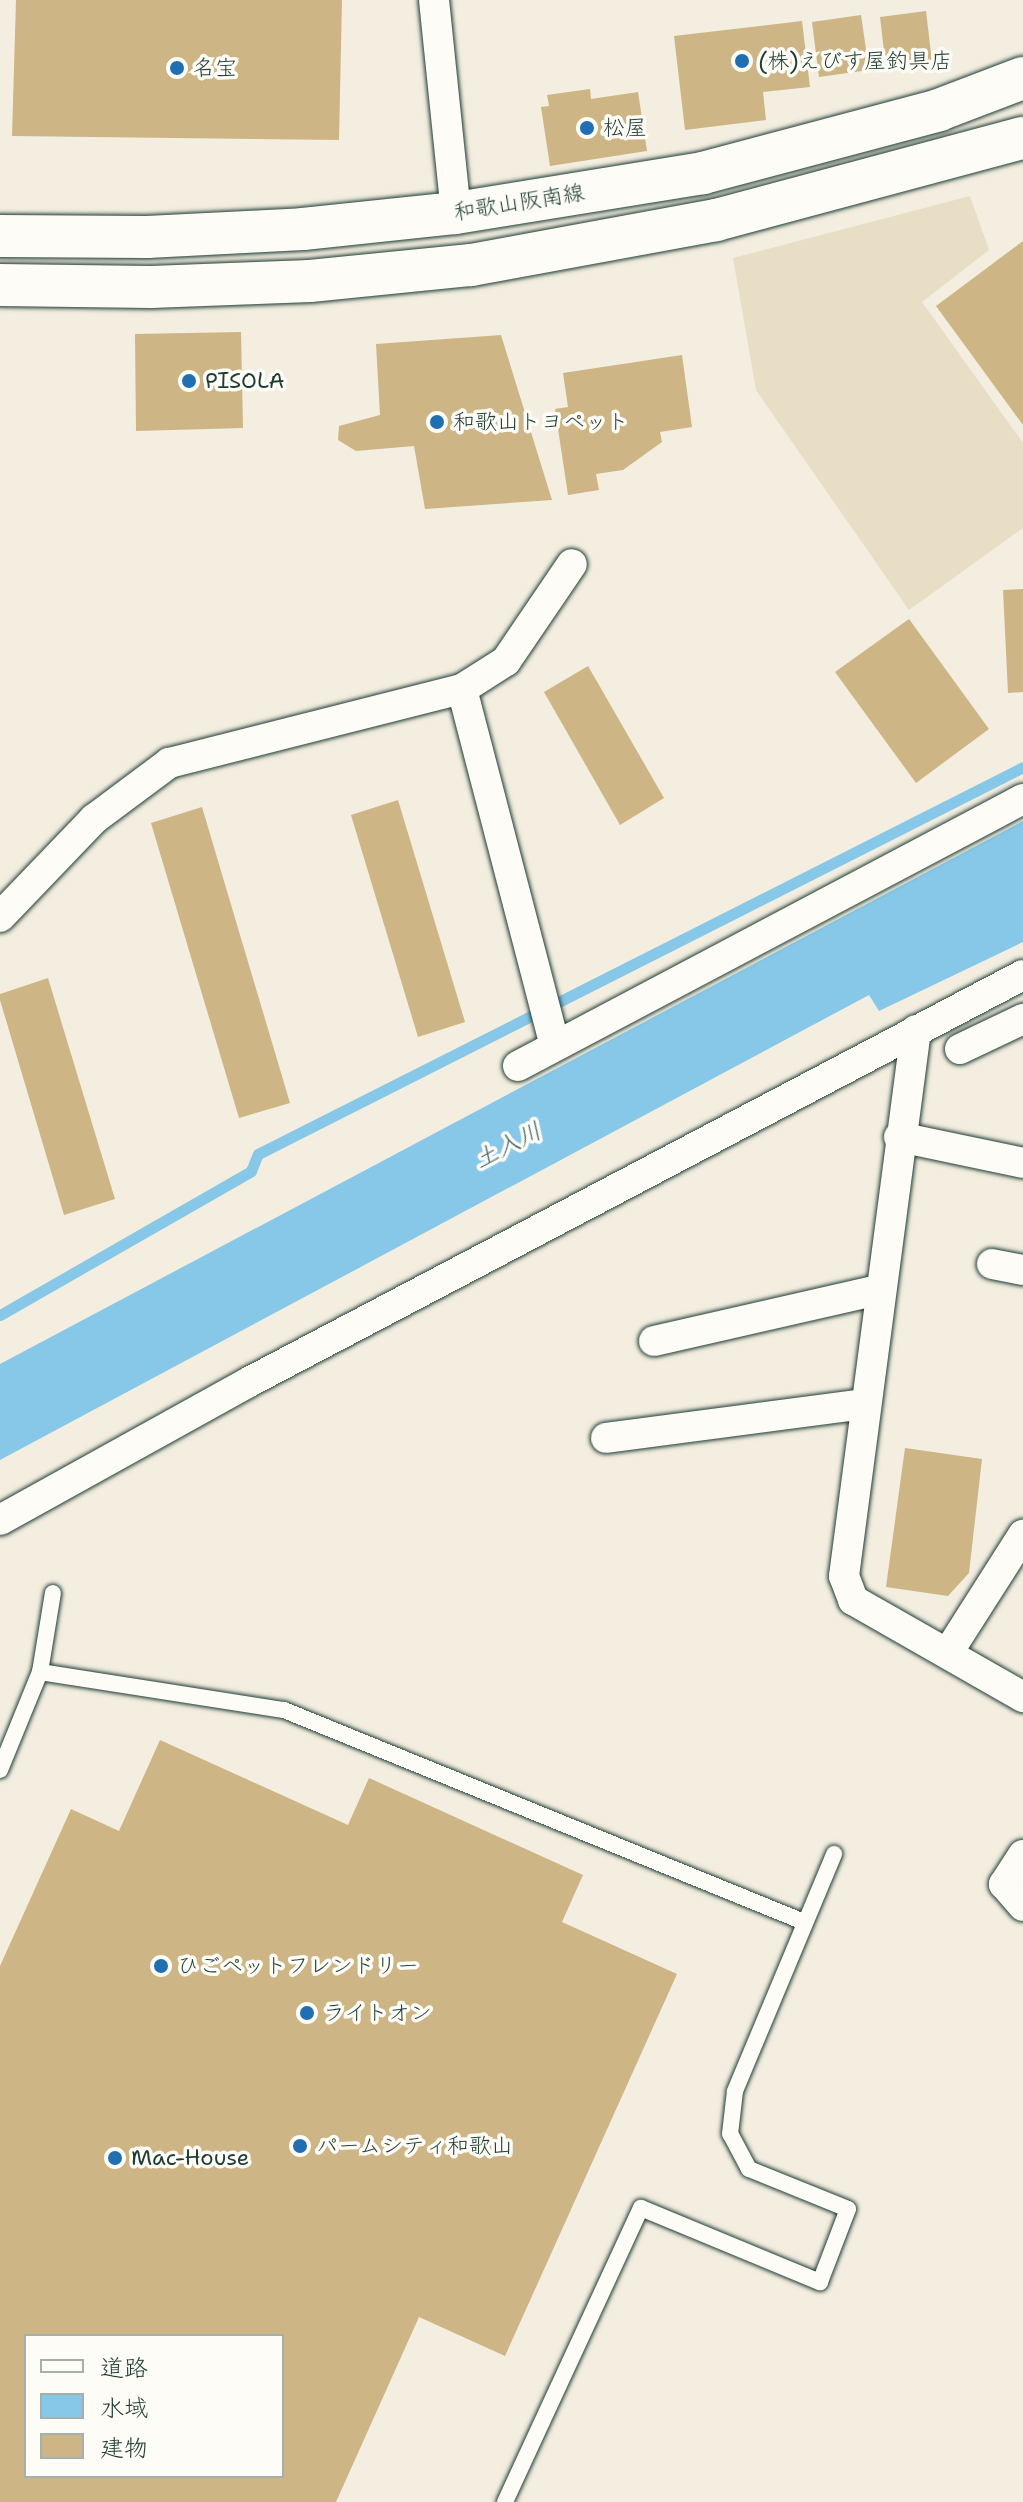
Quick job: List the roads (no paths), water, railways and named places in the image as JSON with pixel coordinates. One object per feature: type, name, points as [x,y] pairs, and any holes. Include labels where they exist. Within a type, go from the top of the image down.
[{"type":"main road","name":"和歌山阪南線","points":[[0,236],[147,237],[303,229],[456,213],[703,173],[939,110],[1023,78]]},
{"type":"main road","points":[[0,285],[151,287],[310,281],[471,265],[716,220],[1023,138]]},
{"type":"street","points":[[434,0],[456,213]]},
{"type":"street","points":[[0,917],[94,819],[169,763],[462,689],[506,661],[572,564]]},
{"type":"street","points":[[462,689],[555,1045]]},
{"type":"street","points":[[518,1066],[1023,799]]},
{"type":"street","points":[[0,1520],[1023,975]]},
{"type":"street","points":[[960,1049],[1023,1019]]},
{"type":"street","points":[[916,1030],[878,1290],[844,1576],[853,1600],[949,1651],[1023,1697]]},
{"type":"street","points":[[899,1137],[1023,1163]]},
{"type":"street","points":[[992,1264],[1023,1270]]},
{"type":"street","points":[[654,1341],[878,1290]]},
{"type":"street","points":[[606,1438],[864,1404]]},
{"type":"street","points":[[949,1651],[1023,1535]]},
{"type":"street","points":[[1023,1855],[1004,1884],[1023,1906]]},
{"type":"lane","points":[[0,1770],[40,1672],[53,1593]]},
{"type":"lane","points":[[40,1672],[284,1710],[804,1922]]},
{"type":"lane","points":[[505,2502],[641,2208],[820,2282],[848,2209],[749,2169],[730,2134],[735,2091],[834,1854]]},
{"type":"water","name":"土入川","points":[[1023,821],[1023,942],[879,1011],[869,995],[0,1460],[0,1364]]},
{"type":"waterway","points":[[0,1315],[251,1171],[258,1154],[1023,767]]},
{"type":"place","name":"(株)えびす屋釣具店","points":[[742,61]]},
{"type":"place","name":"名宝","points":[[177,68]]},
{"type":"place","name":"松屋","points":[[587,128]]},
{"type":"place","name":"PISOLA","points":[[189,381]]},
{"type":"place","name":"和歌山トヨペット","points":[[437,422]]},
{"type":"place","name":"ひごペットフレンドリー","points":[[161,1966]]},
{"type":"place","name":"ライトオン","points":[[307,2013]]},
{"type":"place","name":"パームシティ和歌山","points":[[300,2146]]},
{"type":"place","name":"Mac-House","points":[[115,2158]]}]
